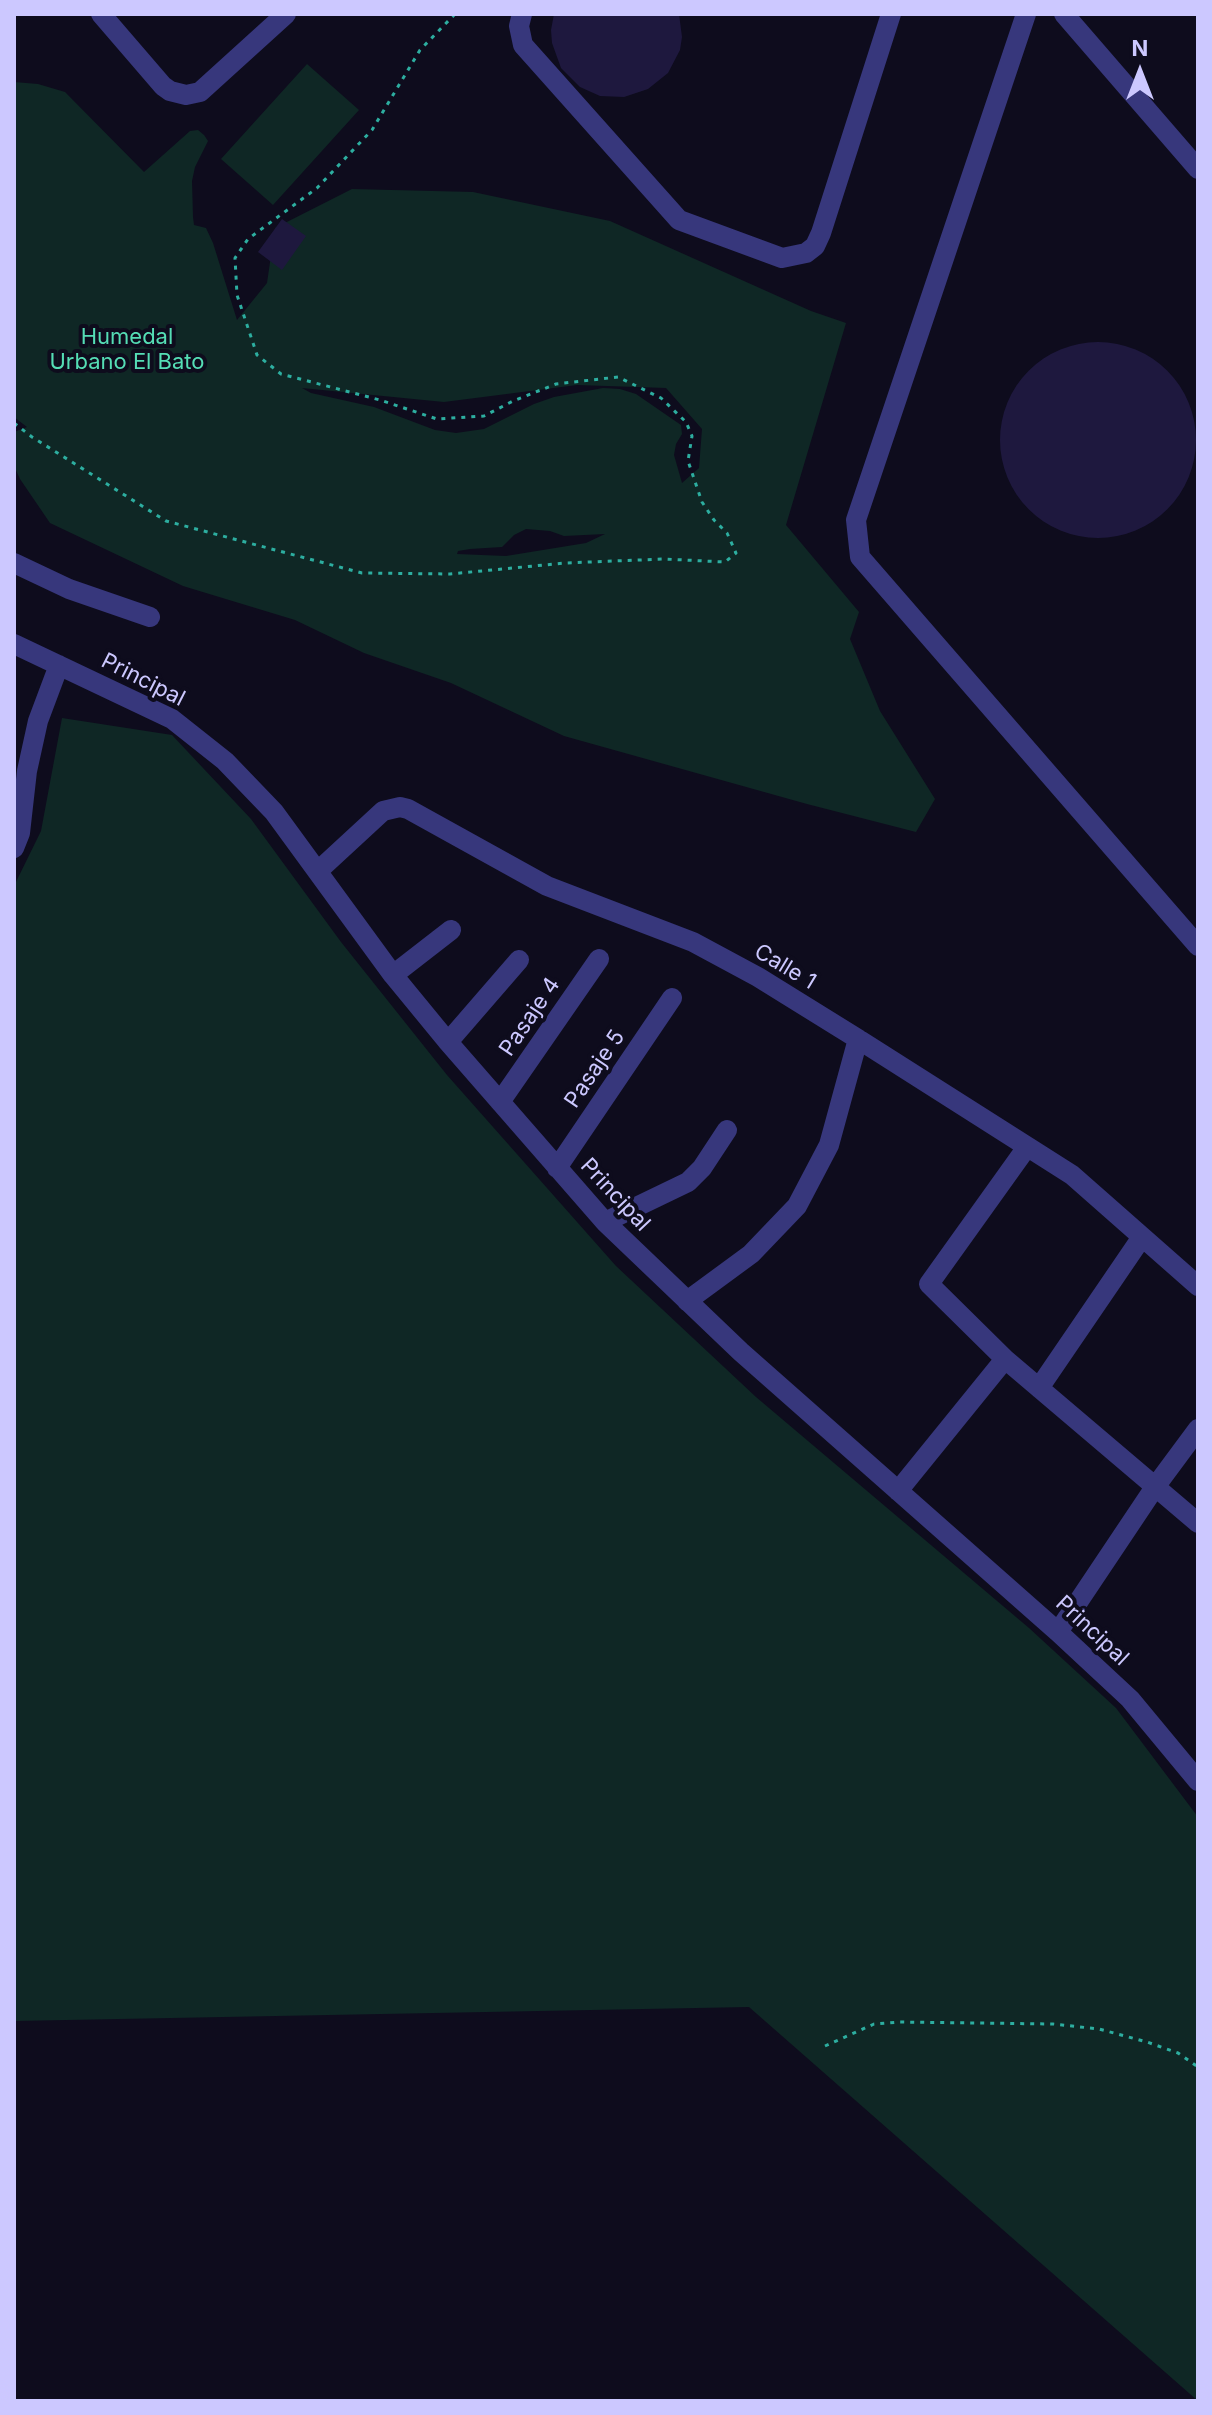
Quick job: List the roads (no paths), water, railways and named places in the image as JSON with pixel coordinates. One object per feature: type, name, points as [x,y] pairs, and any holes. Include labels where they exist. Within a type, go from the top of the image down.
[{"type":"street","points":[[101,14],[163,86],[186,95],[200,92],[286,14]]},
{"type":"street","points":[[522,14],[519,26],[523,45],[679,220],[782,258],[806,253],[815,246],[821,233],[891,14]]},
{"type":"street","points":[[1026,14],[856,520],[860,557],[1198,946]]},
{"type":"street","points":[[1064,14],[1198,169]]},
{"type":"street","points":[[14,563],[69,589],[150,617]]},
{"type":"street","name":"Principal","points":[[14,644],[172,719],[249,785],[274,812],[393,975],[605,1222],[741,1352],[1130,1699],[1198,1781]]},
{"type":"street","points":[[14,848],[20,833],[20,770],[59,665]]},
{"type":"street","name":"Calle 1","points":[[318,871],[383,811],[408,809],[547,886],[693,942],[758,977],[1072,1175],[1198,1286]]},
{"type":"street","points":[[393,975],[451,930]]},
{"type":"street","name":"Pasaje 4","points":[[500,1102],[599,959]]},
{"type":"street","points":[[448,1042],[519,960]]},
{"type":"street","name":"Pasaje 5","points":[[557,1168],[672,998]]},
{"type":"street","points":[[687,1301],[751,1254],[797,1206],[829,1145],[858,1039]]},
{"type":"street","points":[[605,1222],[688,1182],[702,1168],[727,1130]]},
{"type":"street","points":[[1027,1147],[929,1284],[1005,1359],[1198,1523]]},
{"type":"street","points":[[1039,1388],[1142,1237]]},
{"type":"street","points":[[898,1491],[1005,1359]]},
{"type":"street","points":[[1058,1632],[1155,1487],[1198,1429]]},
{"type":"park label","name":"Humedal Urbano El Bato","points":[[127,350]]}]
